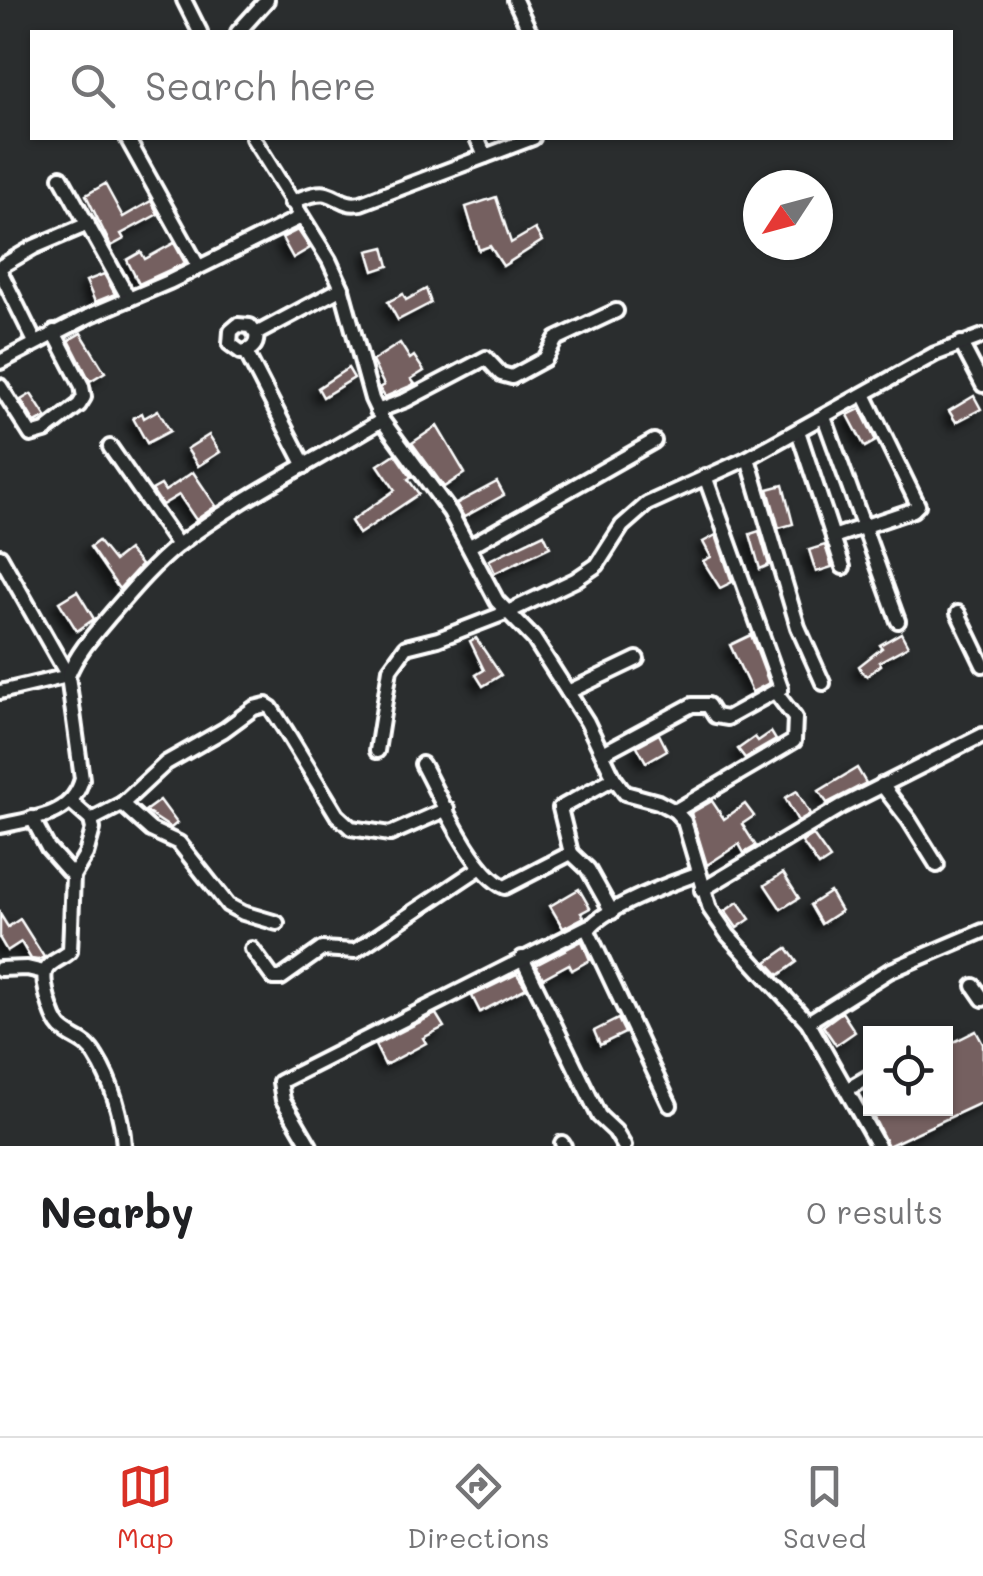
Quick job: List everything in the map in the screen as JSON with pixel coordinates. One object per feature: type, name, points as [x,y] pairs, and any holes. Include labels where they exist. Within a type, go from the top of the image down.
[{"type":"street","points":[[184,0],[199,30]]},
{"type":"street","points":[[240,30],[268,0]]},
{"type":"street","points":[[514,0],[529,30]]},
{"type":"street","points":[[128,140],[198,266]]},
{"type":"street","points":[[254,140],[329,260],[342,288],[379,416],[450,512],[488,586],[534,639],[568,692],[614,778],[625,792],[675,810],[691,837],[702,890],[728,936],[808,1022],[878,1146]]},
{"type":"street","points":[[478,140],[485,156]]},
{"type":"street","points":[[291,202],[327,194],[348,206],[360,204],[528,140]]},
{"type":"street","points":[[61,176],[129,299]]},
{"type":"street","points":[[0,362],[54,332],[300,216]]},
{"type":"street","points":[[34,342],[0,269],[34,247],[88,224]]},
{"type":"street","points":[[256,334],[342,288]]},
{"type":"street","points":[[68,676],[96,631],[178,545],[235,506],[306,466],[406,400],[486,358],[501,374],[512,377],[545,360],[556,339],[616,311]]},
{"type":"street","points":[[256,334],[246,324],[238,325],[229,339],[233,348],[246,352],[306,466]]},
{"type":"street","points":[[0,386],[31,435],[45,432],[79,405],[84,397],[82,386],[54,332]]},
{"type":"street","points":[[246,352],[254,347],[256,334]]},
{"type":"street","points":[[377,751],[390,670],[406,647],[508,612],[587,574],[632,515],[665,494],[748,458],[961,343],[983,336]]},
{"type":"street","points":[[961,343],[983,385]]},
{"type":"street","points":[[833,537],[918,505],[864,394]]},
{"type":"street","points":[[824,417],[898,621]]},
{"type":"street","points":[[798,431],[842,567]]},
{"type":"street","points":[[470,546],[654,441]]},
{"type":"street","points":[[110,448],[178,545]]},
{"type":"street","points":[[748,458],[798,626],[823,683]]},
{"type":"street","points":[[603,753],[692,706],[708,705],[721,720],[781,688],[705,476]]},
{"type":"street","points":[[0,556],[68,676],[82,779],[72,802],[60,810],[0,826]]},
{"type":"street","points":[[958,614],[983,665]]},
{"type":"street","points":[[568,692],[638,659]]},
{"type":"street","points":[[0,692],[68,676]]},
{"type":"street","points":[[675,810],[794,741],[795,718],[776,693]]},
{"type":"street","points":[[122,804],[166,763],[254,708],[266,705],[272,708],[337,815],[351,828],[390,834],[447,808]]},
{"type":"street","points":[[702,890],[779,842],[983,735]]},
{"type":"street","points":[[422,764],[480,867],[496,883],[505,886],[571,853]]},
{"type":"street","points":[[612,912],[588,869],[571,853],[560,808],[614,778]]},
{"type":"street","points":[[882,786],[937,865]]},
{"type":"street","points":[[44,972],[72,946],[73,876],[90,843],[91,820],[72,802]]},
{"type":"street","points":[[91,820],[122,804],[151,830],[178,842],[228,905],[242,914],[277,924]]},
{"type":"street","points":[[32,818],[48,848],[73,876]]},
{"type":"street","points":[[252,949],[273,978],[282,978],[322,950],[355,951],[480,867]]},
{"type":"street","points":[[310,1146],[283,1100],[280,1082],[589,926],[648,892],[697,874]]},
{"type":"street","points":[[589,926],[670,1105]]},
{"type":"street","points":[[808,1022],[889,971],[983,930]]},
{"type":"street","points":[[522,958],[599,1116],[624,1146]]},
{"type":"street","points":[[0,969],[44,972]]},
{"type":"street","points":[[44,972],[56,1020],[65,1031],[87,1044],[107,1079],[124,1146]]},
{"type":"street","points":[[974,986],[983,1000]]},
{"type":"street","points":[[848,1090],[863,1080]]},
{"type":"building","points":[[105,184],[123,217],[151,201],[158,214],[121,234],[124,239],[111,246],[86,195]]},
{"type":"building","points":[[496,197],[511,243],[535,229],[542,241],[503,266],[490,246],[479,250],[466,207]]},
{"type":"building","points":[[298,230],[310,248],[293,258],[282,238]]},
{"type":"building","points":[[174,243],[185,263],[139,284],[127,260],[141,252],[145,259]]},
{"type":"building","points":[[384,247],[389,266],[374,271],[368,251]]},
{"type":"building","points":[[104,274],[115,294],[95,302],[86,281]]},
{"type":"building","points":[[426,289],[431,303],[398,320],[388,302],[403,294],[406,300]]},
{"type":"building","points":[[81,333],[105,372],[90,381],[69,340]]},
{"type":"building","points":[[400,343],[424,371],[411,379],[415,384],[385,397],[379,388],[384,385],[372,361]]},
{"type":"building","points":[[348,368],[354,378],[323,397],[318,388]]},
{"type":"building","points":[[31,394],[46,417],[35,423],[21,400]]},
{"type":"building","points":[[974,396],[981,409],[956,422],[949,411]]},
{"type":"building","points":[[860,409],[876,441],[865,447],[848,415]]},
{"type":"building","points":[[158,410],[170,431],[147,443],[133,418],[142,413],[144,418]]},
{"type":"building","points":[[437,426],[465,473],[444,487],[412,443]]},
{"type":"building","points":[[209,435],[220,452],[198,466],[187,449]]},
{"type":"building","points":[[395,454],[419,494],[359,534],[351,521],[395,490],[378,465]]},
{"type":"building","points":[[193,472],[216,506],[196,520],[179,495],[162,505],[152,490],[161,485],[165,491]]},
{"type":"building","points":[[497,482],[504,495],[464,517],[456,504]]},
{"type":"building","points":[[783,485],[793,524],[779,528],[768,489]]},
{"type":"building","points":[[759,531],[769,565],[760,569],[750,534]]},
{"type":"building","points":[[544,534],[550,547],[495,573],[489,560]]},
{"type":"building","points":[[716,535],[732,582],[720,588],[703,561],[711,557],[703,542]]},
{"type":"building","points":[[98,541],[114,561],[128,550],[141,565],[119,589],[90,547]]},
{"type":"building","points":[[825,545],[832,567],[816,572],[809,550]]},
{"type":"building","points":[[77,591],[94,619],[77,631],[59,602]]},
{"type":"building","points":[[901,633],[908,646],[879,662],[881,665],[867,676],[862,672],[859,666],[882,648],[880,645]]},
{"type":"building","points":[[751,635],[769,683],[752,692],[730,645]]},
{"type":"building","points":[[476,638],[501,675],[483,686],[476,675],[484,670],[470,641]]},
{"type":"building","points":[[771,732],[776,740],[745,758],[738,749],[755,737],[758,741]]},
{"type":"building","points":[[659,734],[667,750],[646,762],[637,746]]},
{"type":"building","points":[[857,768],[866,783],[827,803],[819,791]]},
{"type":"building","points":[[797,791],[810,814],[798,821],[785,798]]},
{"type":"building","points":[[160,800],[177,823],[171,828],[145,811]]},
{"type":"building","points":[[712,801],[724,819],[745,804],[754,816],[742,824],[756,846],[744,853],[739,844],[707,865],[691,813]]},
{"type":"building","points":[[813,835],[830,859],[819,866],[802,842]]},
{"type":"building","points":[[783,873],[799,898],[781,909],[765,885]]},
{"type":"building","points":[[579,889],[590,908],[581,913],[584,917],[563,928],[550,906]]},
{"type":"building","points":[[830,892],[841,911],[821,924],[810,905]]},
{"type":"building","points":[[738,902],[750,919],[737,928],[725,911]]},
{"type":"building","points":[[0,914],[8,927],[20,919],[44,957],[31,959],[21,942],[7,951],[0,939]]},
{"type":"building","points":[[582,941],[590,960],[572,970],[569,964],[543,978],[536,965]]},
{"type":"building","points":[[787,948],[797,962],[779,975],[767,962]]},
{"type":"building","points":[[517,974],[526,988],[480,1012],[472,996]]},
{"type":"building","points":[[842,1012],[855,1032],[836,1045],[823,1026]]},
{"type":"building","points":[[436,1014],[444,1027],[423,1038],[426,1043],[385,1065],[375,1045]]},
{"type":"building","points":[[618,1019],[625,1033],[600,1045],[594,1031]]},
{"type":"building","points":[[976,1031],[983,1044],[983,1102],[953,1116],[953,1042]]},
{"type":"building","points":[[873,1116],[953,1116],[888,1146]]}]
